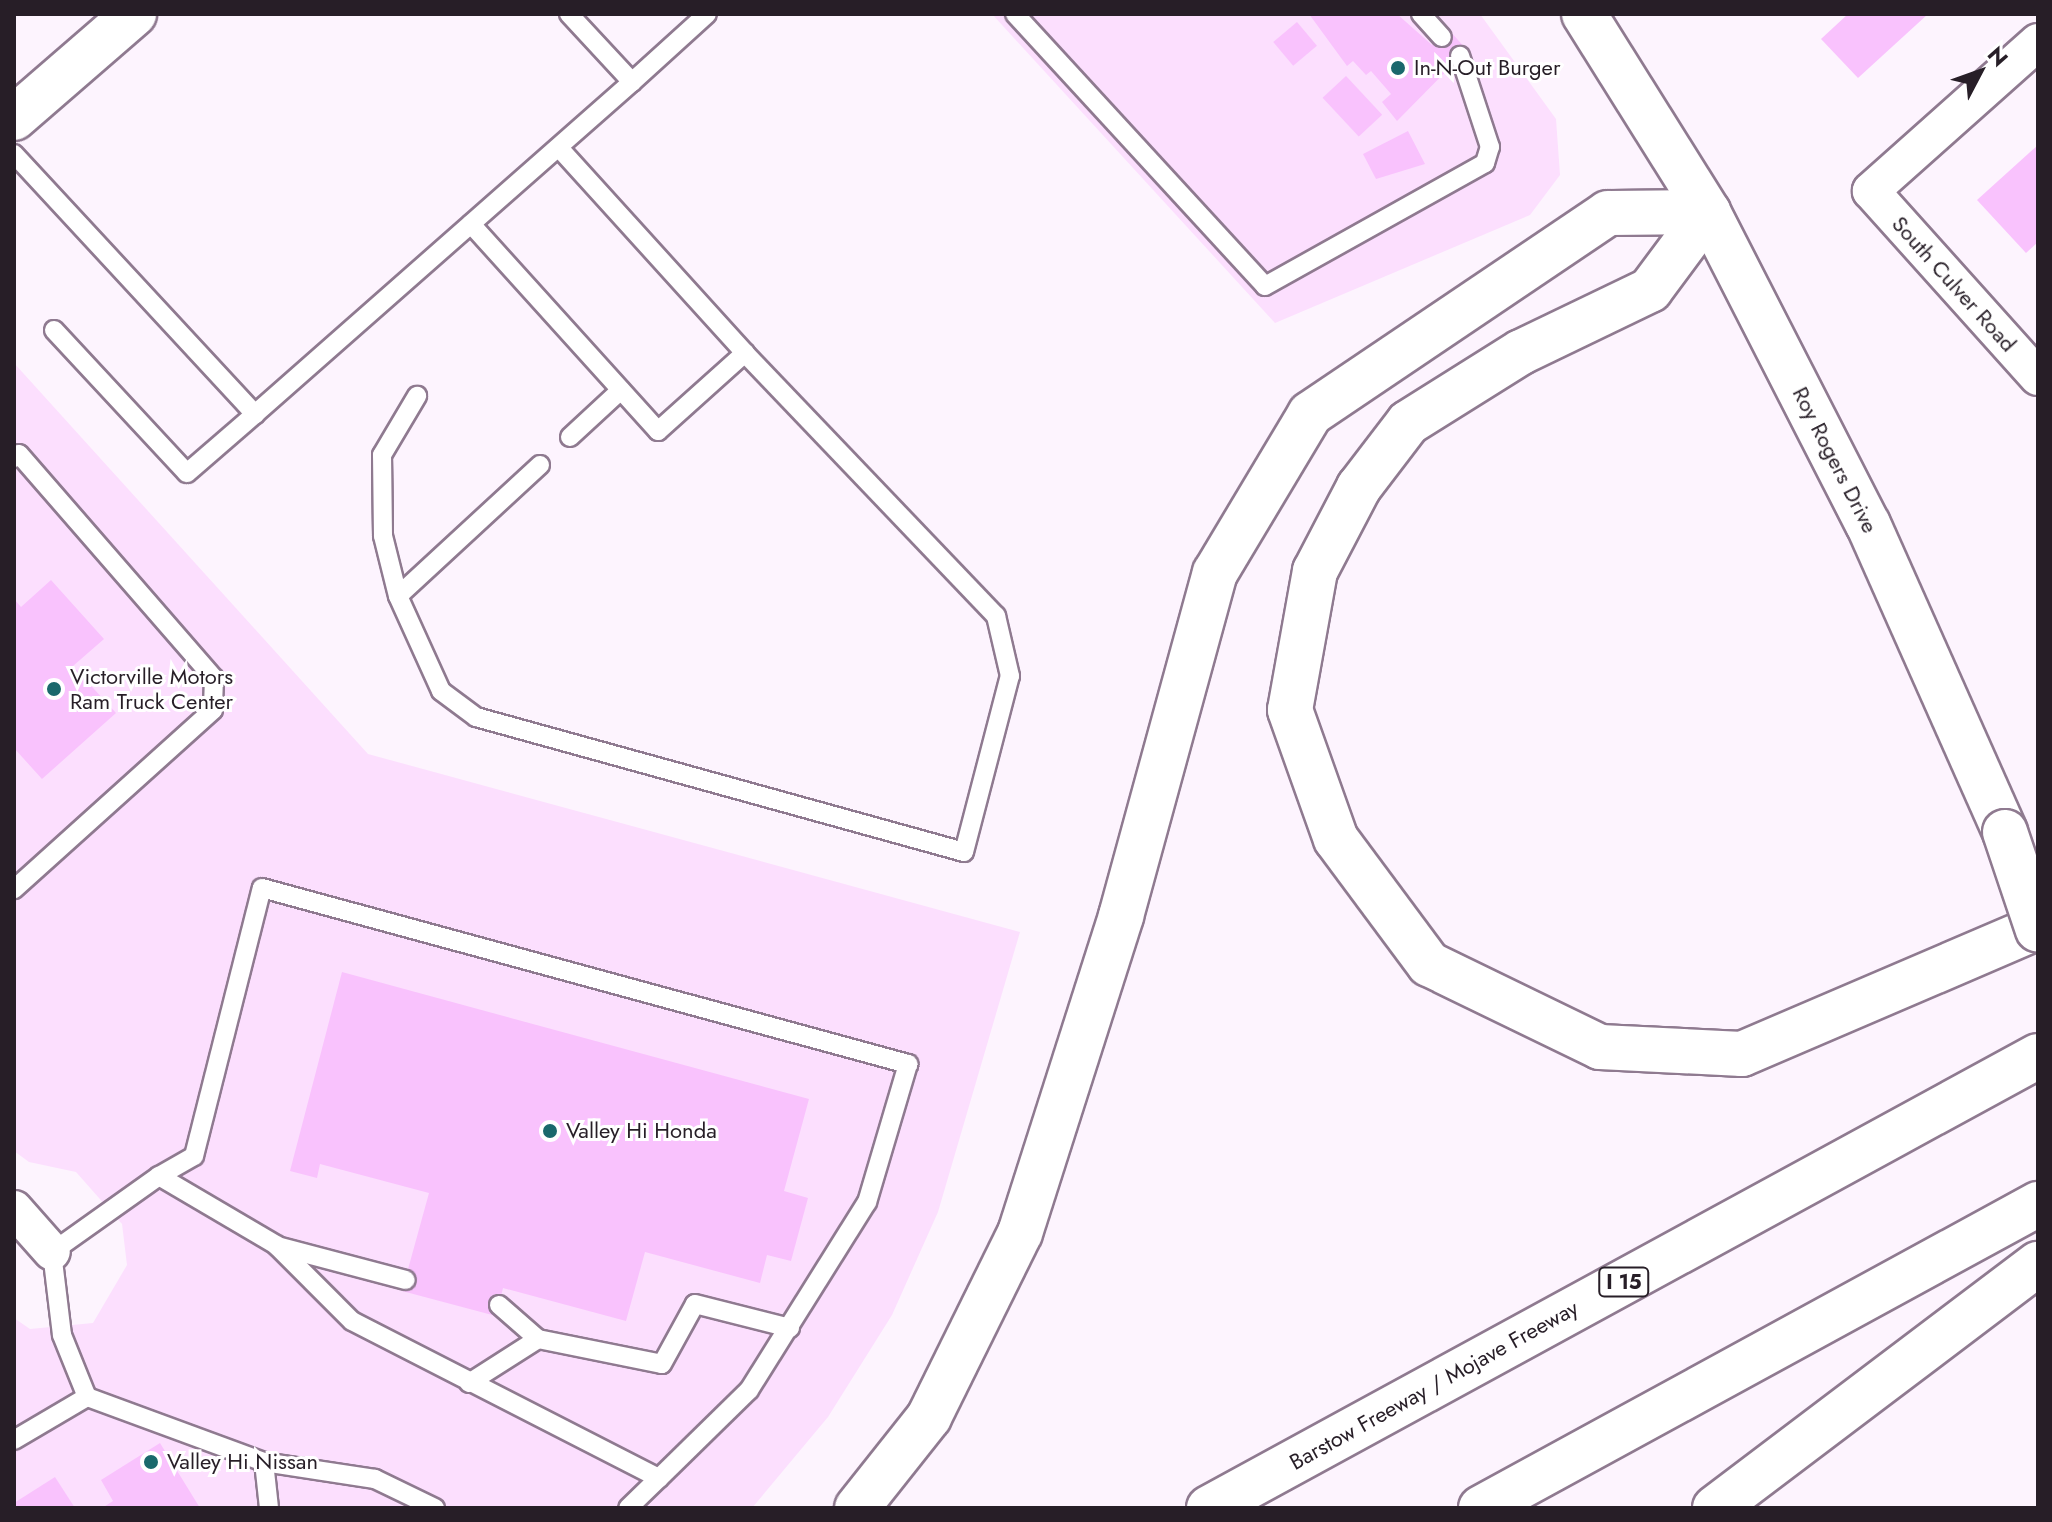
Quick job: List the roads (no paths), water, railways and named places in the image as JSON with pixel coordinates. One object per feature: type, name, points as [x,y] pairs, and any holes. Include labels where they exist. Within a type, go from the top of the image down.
[{"type":"main road","points":[[14,118],[134,14]]},
{"type":"main road","name":"Roy Rogers Drive","points":[[1584,14],[1708,212],[1868,524],[2005,832],[2038,928]]},
{"type":"main road","points":[[1708,212],[1650,290],[1521,352],[1408,423],[1359,487],[1315,571],[1290,710],[1336,839],[1429,964],[1600,1047],[1742,1054],[2038,928]]},
{"type":"main road","points":[[857,1508],[929,1417],[1020,1233],[1121,916],[1215,573],[1310,414],[1608,213],[1708,212]]},
{"type":"main road","name":"Barstow Freeway / Mojave Freeway","points":[[1209,1508],[2038,1056]]},
{"type":"main road","points":[[1481,1508],[2038,1204]]},
{"type":"main road","points":[[1715,1508],[2038,1264]]},
{"type":"street","name":"South Culver Road","points":[[2038,42],[1871,191],[2038,377]]},
{"type":"street","points":[[14,1209],[52,1252]]},
{"type":"lane","points":[[569,14],[632,82]]},
{"type":"lane","points":[[54,330],[187,473],[559,148],[707,14]]},
{"type":"lane","points":[[1015,14],[1265,286],[1485,163],[1490,147],[1460,56]]},
{"type":"lane","points":[[1421,14],[1442,37]]},
{"type":"lane","points":[[417,396],[382,455],[383,536],[398,596],[441,691],[476,717],[964,852],[1010,676],[1009,648],[996,616],[745,353],[559,148]]},
{"type":"lane","points":[[14,154],[255,414]]},
{"type":"lane","points":[[471,224],[658,431],[745,353]]},
{"type":"lane","points":[[570,437],[621,390]]},
{"type":"lane","points":[[14,458],[19,454],[214,678],[213,710],[14,889]]},
{"type":"lane","points":[[398,596],[540,465]]},
{"type":"lane","points":[[435,1508],[375,1479],[264,1462],[87,1397],[62,1335],[52,1252],[159,1176],[194,1156],[262,888],[908,1064],[867,1202],[790,1328],[749,1390],[628,1508]]},
{"type":"lane","points":[[159,1176],[276,1245],[352,1321],[659,1478]]},
{"type":"lane","points":[[276,1245],[406,1280]]},
{"type":"lane","points":[[499,1305],[538,1339],[652,1367],[669,1356],[695,1304],[790,1328]]},
{"type":"lane","points":[[469,1383],[538,1339]]},
{"type":"lane","points":[[14,1440],[87,1397]]},
{"type":"lane","points":[[264,1462],[269,1508]]},
{"type":"place","name":"In-N-Out Burger","points":[[1398,68]]},
{"type":"place","name":"Victorville Motors Ram Truck Center","points":[[54,689]]},
{"type":"place","name":"Valley Hi Honda","points":[[550,1131]]},
{"type":"place","name":"Valley Hi Nissan","points":[[151,1462]]}]
